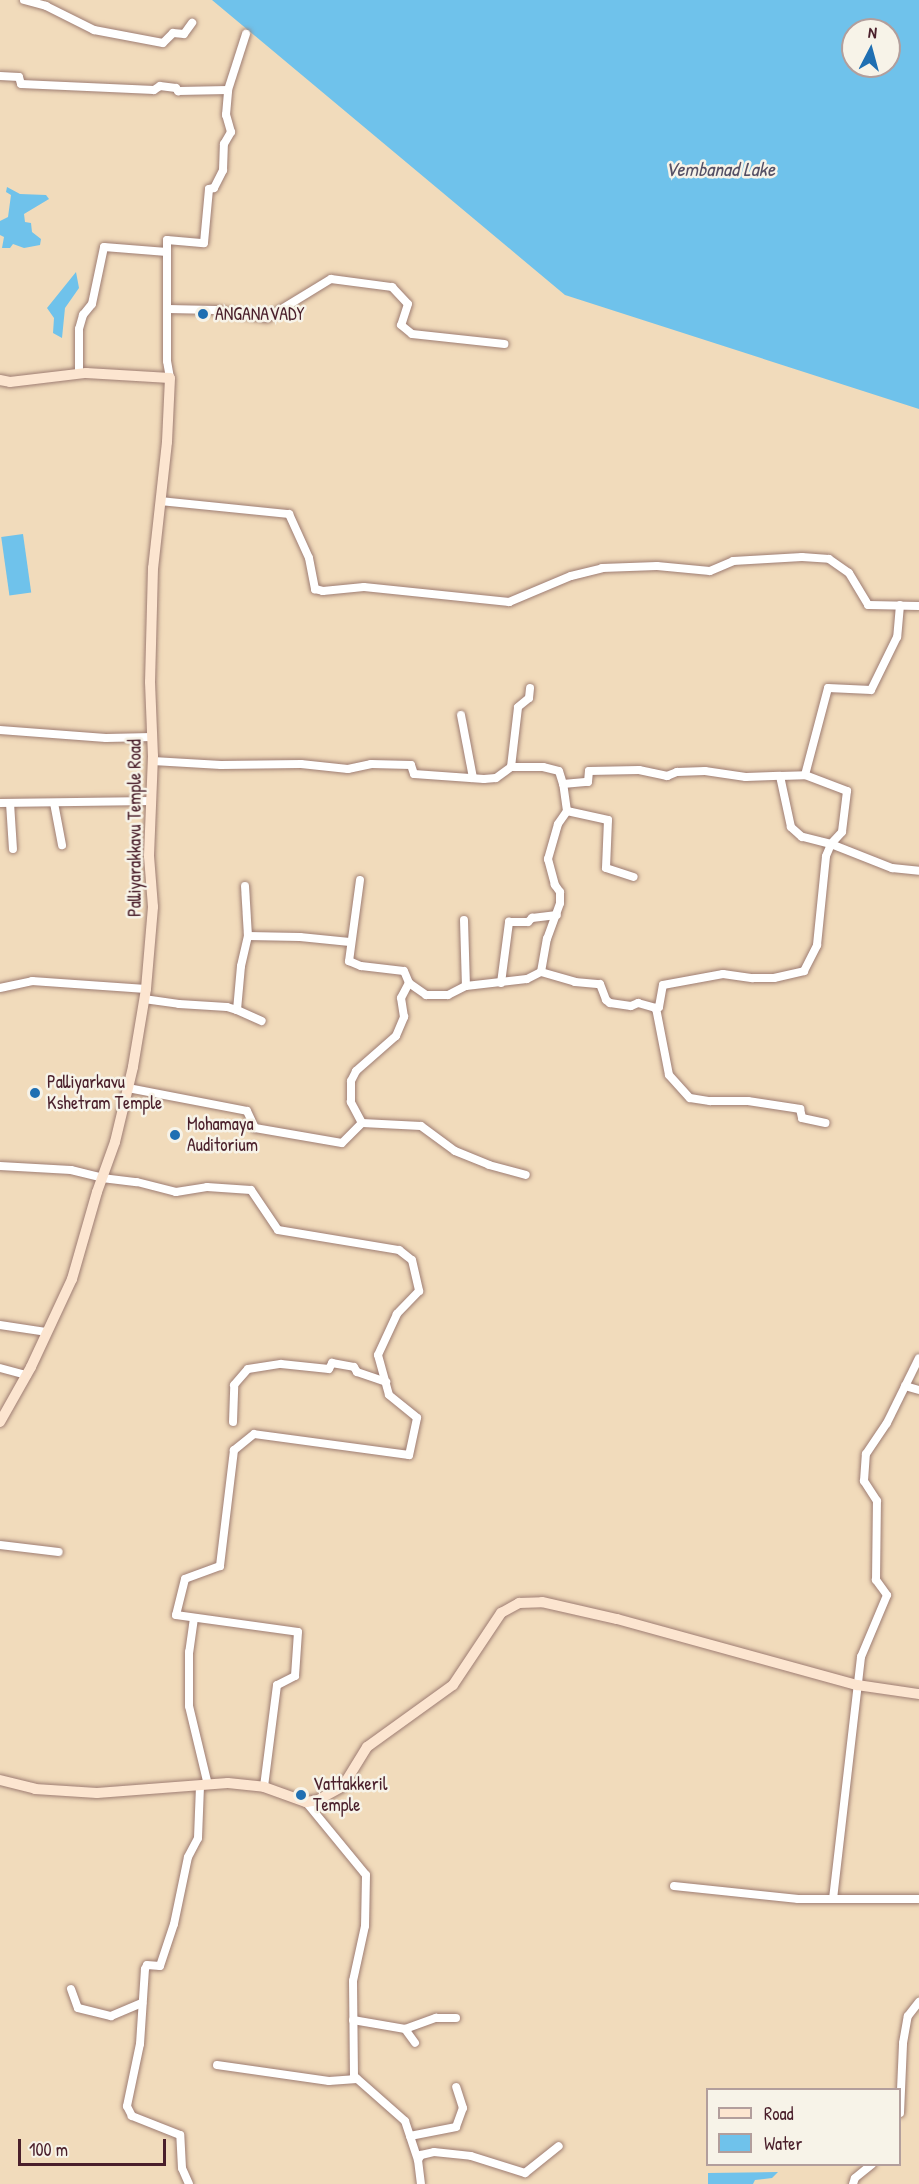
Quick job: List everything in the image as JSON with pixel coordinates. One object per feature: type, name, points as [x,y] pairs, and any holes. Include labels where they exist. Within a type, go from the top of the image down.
[{"type":"street","points":[[24,0],[46,6],[94,30],[163,43],[173,33],[184,34],[192,23]]},
{"type":"street","points":[[0,380],[10,382],[79,374],[170,378],[167,361],[166,240],[204,243],[209,189],[214,188],[224,170],[225,144],[231,132],[226,115],[228,90],[246,34]]},
{"type":"street","points":[[0,76],[19,77],[21,84],[154,90],[160,86],[176,88],[178,91],[228,90]]},
{"type":"street","points":[[79,374],[79,329],[82,315],[92,304],[104,247],[167,252]]},
{"type":"street","points":[[168,309],[215,310],[267,318],[332,279],[392,287],[408,304],[401,325],[412,334],[504,344]]},
{"type":"street","name":"Palliyarakkavu Temple Road","points":[[0,1422],[27,1375],[72,1279],[115,1142],[128,1088],[145,994],[153,907],[149,856],[153,761],[150,682],[153,568],[170,378]]},
{"type":"street","points":[[160,501],[289,514],[309,558],[315,589],[323,591],[364,587],[509,602],[571,576],[602,568],[657,566],[710,571],[733,561],[802,557],[829,559],[849,573],[868,605],[919,606]]},
{"type":"street","points":[[806,775],[828,688],[871,690],[897,637],[900,605]]},
{"type":"street","points":[[511,767],[518,707],[530,698],[530,688]]},
{"type":"street","points":[[461,715],[473,778]]},
{"type":"street","points":[[0,730],[106,738],[152,737]]},
{"type":"street","points":[[153,761],[221,765],[301,764],[348,769],[371,764],[411,765],[414,774],[473,778],[496,778],[511,767],[543,767],[560,771],[567,811],[558,824],[548,859],[555,885],[560,892],[557,915],[547,939],[541,972]]},
{"type":"street","points":[[563,784],[588,782],[589,771],[639,770],[668,776],[678,772],[705,771],[746,777],[806,775],[847,791],[842,832],[831,844],[826,856],[817,945],[804,971],[774,978],[723,974],[663,985],[659,1007],[656,1008]]},
{"type":"street","points":[[780,776],[791,827],[802,837],[831,844],[892,868],[919,871]]},
{"type":"street","points":[[0,803],[151,801]]},
{"type":"street","points":[[10,803],[13,849]]},
{"type":"street","points":[[54,803],[62,845]]},
{"type":"street","points":[[567,811],[608,820],[606,868],[634,877]]},
{"type":"street","points":[[360,880],[349,962],[361,966],[404,971],[409,983],[426,995],[448,995],[466,986],[527,979],[541,972],[575,982],[600,984],[610,1004],[631,1006],[638,1004],[656,1008]]},
{"type":"street","points":[[237,1010],[241,966],[248,936],[245,886]]},
{"type":"street","points":[[501,983],[508,922],[528,922],[532,918],[557,915]]},
{"type":"street","points":[[464,920],[466,986]]},
{"type":"street","points":[[248,936],[300,937],[350,942]]},
{"type":"street","points":[[0,988],[32,981],[145,994],[237,1010],[262,1022]]},
{"type":"street","points":[[362,1123],[351,1102],[351,1081],[356,1071],[396,1036],[404,1017],[401,998],[409,983]]},
{"type":"street","points":[[656,1008],[669,1075],[690,1098],[710,1101],[748,1101],[800,1109],[802,1118],[825,1123]]},
{"type":"street","points":[[128,1088],[247,1111],[255,1128],[342,1143],[362,1123],[421,1126],[455,1151],[489,1165],[526,1174]]},
{"type":"street","points":[[0,1166],[71,1170],[176,1192],[207,1187],[251,1190],[278,1230],[399,1250],[412,1260],[419,1290],[397,1314],[378,1355],[389,1395],[417,1418],[409,1455],[254,1434],[234,1450],[220,1566],[185,1579],[176,1615],[298,1632],[295,1676],[277,1685],[264,1787]]},
{"type":"street","points":[[0,1325],[47,1332]]},
{"type":"street","points":[[833,1899],[861,1657],[887,1595],[876,1580],[877,1501],[864,1481],[866,1454],[887,1423],[919,1358]]},
{"type":"street","points":[[233,1422],[234,1385],[248,1369],[281,1364],[329,1369],[332,1363],[354,1367],[357,1372],[386,1382]]},
{"type":"street","points":[[0,1368],[27,1375]]},
{"type":"street","points":[[905,1386],[919,1390]]},
{"type":"street","points":[[0,1545],[59,1552]]},
{"type":"street","points":[[306,1802],[330,1795],[343,1786],[367,1747],[453,1685],[501,1613],[519,1603],[542,1602],[617,1619],[857,1685],[919,1694]]},
{"type":"street","points":[[189,2184],[182,2168],[180,2135],[132,2116],[127,2106],[140,2044],[145,1969],[147,1965],[160,1966],[174,1924],[188,1857],[198,1838],[204,1785],[189,1706],[189,1652],[195,1618]]},
{"type":"street","points":[[0,1780],[35,1789],[97,1793],[228,1783],[264,1787],[306,1802],[366,1875],[366,1926],[353,1981],[354,2076],[405,2121],[418,2160],[421,2184]]},
{"type":"street","points":[[674,1886],[798,1899],[919,1899]]},
{"type":"street","points":[[71,1989],[78,2008],[111,2016],[142,2003]]},
{"type":"street","points":[[901,2090],[903,2043],[908,2016],[919,2002]]},
{"type":"street","points":[[354,2020],[405,2029],[436,2018],[456,2018]]},
{"type":"street","points":[[405,2029],[415,2043]]},
{"type":"street","points":[[217,2065],[329,2081],[357,2079]]},
{"type":"street","points":[[410,2136],[456,2127],[463,2108],[456,2087]]},
{"type":"street","points":[[418,2160],[421,2155],[434,2152],[471,2156],[525,2173],[559,2146]]},
{"type":"street","points":[[853,2184],[855,2178],[870,2166]]},
{"type":"water","name":"Vembanad Lake","points":[[212,0],[919,0],[919,409],[565,295]]},
{"type":"water","points":[[7,187],[20,194],[46,195],[49,199],[24,214],[25,222],[31,223],[32,232],[41,239],[40,245],[24,248],[13,244],[10,248],[2,248],[4,237],[0,235],[0,221],[8,217],[11,195],[6,192]]},
{"type":"water","points":[[76,272],[79,288],[65,308],[62,338],[53,333],[54,318],[47,308]]},
{"type":"water","points":[[23,534],[31,592],[9,595],[1,537]]},
{"type":"water","points":[[778,2172],[772,2178],[755,2180],[753,2184],[708,2184],[708,2173]]},
{"type":"place","name":"ANGANAVADY","points":[[203,314]]},
{"type":"place","name":"Palliyarkavu Kshetram Temple","points":[[35,1093]]},
{"type":"place","name":"Mohamaya Auditorium","points":[[175,1135]]},
{"type":"place","name":"Vattakkeril Temple","points":[[301,1795]]}]
